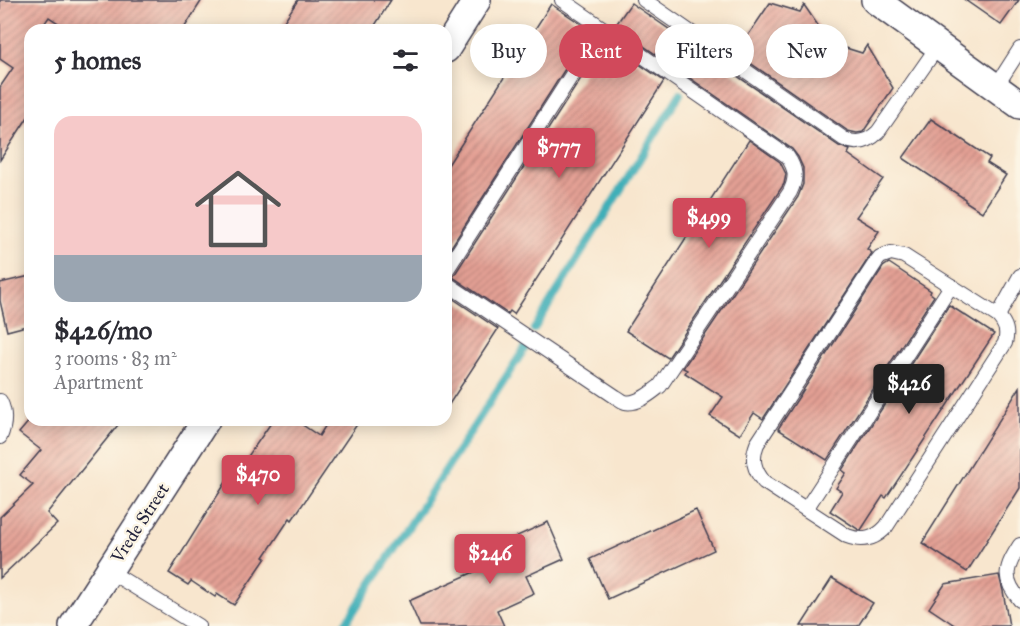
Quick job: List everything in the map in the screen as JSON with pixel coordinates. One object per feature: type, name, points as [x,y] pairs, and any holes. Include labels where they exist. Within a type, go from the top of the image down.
[{"type":"street","points":[[452,40],[477,0]]},
{"type":"street","points":[[875,0],[1020,105]]},
{"type":"street","name":"Vrede Street","points":[[73,626],[202,426]]},
{"type":"lane","points":[[562,0],[596,24]]},
{"type":"lane","points":[[644,0],[851,142],[873,138],[938,46]]},
{"type":"lane","points":[[995,88],[1020,49]]},
{"type":"lane","points":[[452,287],[626,402],[650,394],[660,386],[790,192],[795,183],[795,173],[793,164],[787,156],[643,56]]},
{"type":"lane","points":[[452,262],[570,78]]},
{"type":"lane","points":[[891,253],[904,256],[951,286],[998,316],[1003,322],[1007,336],[1005,343],[886,527],[873,538],[856,539],[847,536],[764,482],[753,460],[757,444],[880,257],[891,253]]},
{"type":"lane","points":[[998,316],[1020,276]]},
{"type":"lane","points":[[806,509],[951,286]]},
{"type":"lane","points":[[0,401],[5,418],[0,437]]},
{"type":"lane","points":[[1020,545],[1009,562],[1007,570],[1010,586],[1020,600]]},
{"type":"lane","points":[[109,571],[198,626]]},
{"type":"building","points":[[0,0],[202,0],[187,24],[60,24],[49,17],[44,24],[24,24],[24,123],[0,160],[0,87],[13,68],[0,59]]},
{"type":"building","points":[[298,0],[391,0],[376,24],[282,24]]},
{"type":"building","points":[[965,0],[1019,0],[1001,25]]},
{"type":"building","points":[[631,3],[662,24],[655,24],[655,54],[643,45],[643,24],[616,24]]},
{"type":"building","points":[[770,3],[800,12],[804,5],[817,24],[766,24],[766,74],[754,66],[754,27]]},
{"type":"building","points":[[551,4],[581,24],[559,24],[559,78],[452,246],[452,159],[504,78],[547,78],[547,24],[538,24]]},
{"type":"building","points":[[867,45],[893,88],[863,132],[848,131],[772,78],[848,78],[848,49],[862,53]]},
{"type":"building","points":[[643,67],[655,75],[655,78],[664,81],[514,314],[510,311],[508,314],[453,277],[581,78],[643,78]]},
{"type":"building","points":[[690,78],[740,78],[839,146],[850,150],[848,154],[883,179],[856,217],[879,231],[867,249],[872,253],[763,419],[754,413],[740,435],[710,416],[723,397],[685,373],[687,370],[683,368],[798,197],[803,184],[803,168],[792,149]]},
{"type":"building","points":[[931,119],[990,158],[987,163],[1006,175],[982,212],[903,158]]},
{"type":"building","points":[[749,140],[780,162],[786,174],[784,184],[668,358],[626,331]]},
{"type":"building","points":[[889,263],[931,291],[930,293],[934,296],[827,460],[778,429],[883,267]]},
{"type":"building","points":[[24,277],[24,327],[7,331],[0,301],[0,283]]},
{"type":"building","points":[[452,298],[498,329],[452,400]]},
{"type":"building","points":[[949,305],[994,334],[886,498],[883,496],[859,530],[830,511],[842,492],[836,488],[846,473],[842,470]]},
{"type":"building","points":[[1020,387],[1020,488],[967,572],[922,543]]},
{"type":"building","points":[[25,426],[117,426],[47,513],[57,524],[0,578],[0,517],[33,485],[20,475],[41,450],[19,433]]},
{"type":"building","points":[[269,426],[304,426],[319,436],[325,426],[356,426],[292,520],[290,518],[234,605],[217,594],[215,597],[191,581],[188,585],[169,573],[226,482],[229,484]]},
{"type":"building","points":[[696,510],[714,550],[608,599],[590,559]]},
{"type":"building","points":[[548,522],[564,559],[526,576],[534,593],[497,610],[504,626],[420,626],[409,601],[499,561],[498,559],[511,552],[506,541]]},
{"type":"building","points":[[999,575],[1009,626],[956,626],[929,608],[945,584]]},
{"type":"building","points":[[832,578],[873,603],[858,626],[801,626]]},
{"type":"waterway","points":[[534,329],[680,94]]},
{"type":"waterway","points":[[344,626],[525,348]]}]
